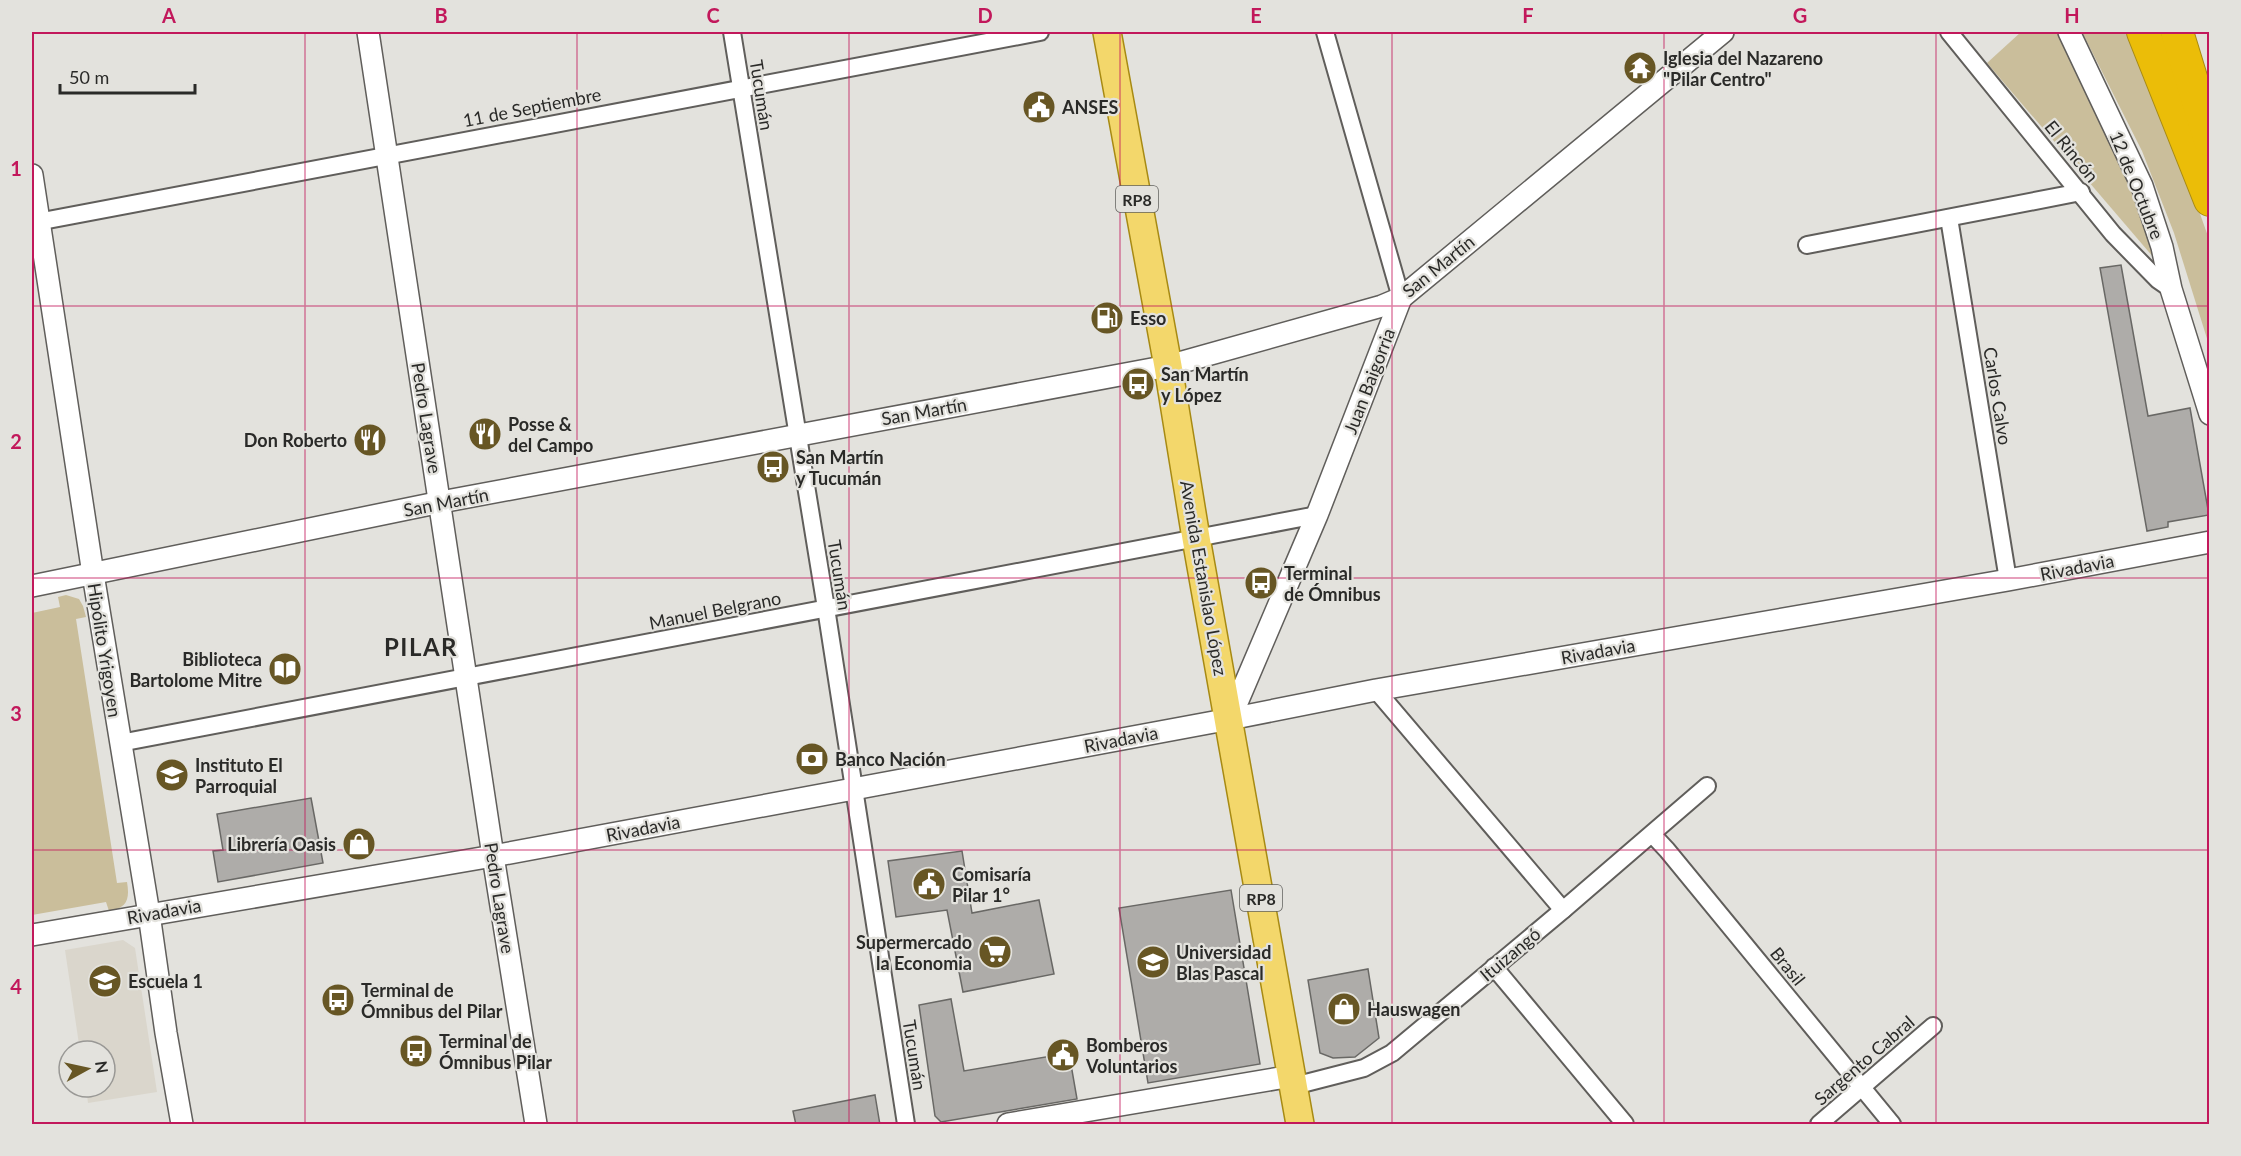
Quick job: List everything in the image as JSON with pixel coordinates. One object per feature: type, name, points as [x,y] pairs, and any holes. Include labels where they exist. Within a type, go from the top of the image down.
[{"type":"highway","points":[[2143,32],[2210,200]]},
{"type":"highway","points":[[2177,32],[2210,140]]},
{"type":"main road","name":"Avenida Estanislao López","points":[[1107,32],[1168,366],[1196,538],[1230,719],[1300,1125]]},
{"type":"street","name":"Pedro Lagrave","points":[[368,32],[536,1125]]},
{"type":"street","name":"Tucumán","points":[[732,32],[855,788],[906,1125]]},
{"type":"street","name":"11 de Septiembre","points":[[35,222],[1040,32]]},
{"type":"street","points":[[1325,32],[1401,298]]},
{"type":"street","name":"San Martín","points":[[32,586],[441,502],[1168,366],[1382,306],[1401,298],[1723,32]]},
{"type":"street","name":"El Rincón","points":[[1949,32],[2113,234],[2158,280],[2171,289]]},
{"type":"street","name":"12 de Octubre","points":[[2069,32],[2142,186],[2163,248],[2171,289],[2210,414]]},
{"type":"street","name":"Hipólito Yrigoyen","points":[[32,175],[35,222],[182,1125]]},
{"type":"street","points":[[1807,245],[2081,192]]},
{"type":"street","name":"Carlos Calvo","points":[[1949,218],[2008,580]]},
{"type":"street","name":"Juan Baigorria","points":[[1230,719],[1317,515],[1401,298]]},
{"type":"street","name":"Manuel Belgrano","points":[[120,744],[1317,515]]},
{"type":"street","name":"Rivadavia","points":[[32,935],[493,856],[1376,690],[2008,580],[2210,542]]},
{"type":"street","points":[[1376,690],[1563,910]]},
{"type":"street","name":"Ituizangó","points":[[1008,1125],[1293,1081],[1364,1068],[1377,1062],[1392,1053],[1494,968],[1707,786]]},
{"type":"street","name":"Brasil","points":[[1652,834],[1892,1125]]},
{"type":"street","points":[[1494,968],[1625,1125]]},
{"type":"street","name":"Sargento Cabral","points":[[1820,1125],[1933,1026]]},
{"type":"shaded area","points":[[2021,32],[2060,32],[2148,218],[2154,258],[1987,63]]},
{"type":"shaded area","points":[[2082,32],[2135,32],[2209,239],[2209,345],[2174,233],[2142,151]]},
{"type":"shaded area","points":[[66,595],[79,599],[86,617],[76,619],[117,883],[127,882],[128,893],[126,902],[115,910],[109,911],[106,902],[32,915],[32,613],[60,607],[58,597]]},
{"type":"shaded area","points":[[123,940],[135,948],[157,1092],[117,1098],[117,1039],[78,1039],[65,950]]},
{"type":"shaded area","points":[[88,1099],[113,1099],[88,1103]]},
{"type":"building","points":[[2121,265],[2148,416],[2190,408],[2209,515],[2168,522],[2168,527],[2147,531],[2100,268]]},
{"type":"building","points":[[311,798],[323,863],[218,882],[213,851],[223,850],[217,814]]},
{"type":"building","points":[[962,851],[972,913],[1039,900],[1054,974],[963,992],[947,910],[896,917],[888,861]]},
{"type":"building","points":[[1231,890],[1260,1064],[1148,1083],[1119,908]]},
{"type":"building","name":"Hauswagen","points":[[1368,969],[1379,1038],[1355,1057],[1333,1058],[1320,1053],[1308,980]]},
{"type":"building","points":[[951,999],[964,1071],[1069,1053],[1077,1099],[941,1122],[935,1116],[919,1005]]},
{"type":"building","points":[[875,1095],[880,1125],[796,1125],[793,1111]]},
{"type":"place","name":"Iglesia del Nazareno \"Pilar Centro\"","points":[[1640,68]]},
{"type":"place","name":"ANSES","points":[[1039,107]]},
{"type":"place","name":"Esso","points":[[1107,318]]},
{"type":"place","name":"San Martín y López","points":[[1138,384]]},
{"type":"place","name":"Posse & del Campo","points":[[485,434]]},
{"type":"place","name":"Don Roberto","points":[[370,440]]},
{"type":"place","name":"San Martín y Tucumán","points":[[773,467]]},
{"type":"place","name":"Terminal de Ómnibus","points":[[1261,583]]},
{"type":"place","name":"Biblioteca Bartolome Mitre","points":[[285,669]]},
{"type":"place","name":"Banco Nación","points":[[812,759]]},
{"type":"place","name":"Instituto El Parroquial","points":[[172,775]]},
{"type":"place","name":"Librería Oasis","points":[[359,844]]},
{"type":"place","name":"Comisaría Pilar 1°","points":[[929,884]]},
{"type":"place","name":"Supermercado la Economia","points":[[995,952]]},
{"type":"place","name":"Universidad Blas Pascal","points":[[1153,962]]},
{"type":"place","name":"Escuela 1","points":[[105,981]]},
{"type":"place","name":"Terminal de Ómnibus del Pilar","points":[[338,1000]]},
{"type":"place","name":"Hauswagen","points":[[1344,1009]]},
{"type":"place","name":"Terminal de Ómnibus Pilar","points":[[416,1051]]},
{"type":"place","name":"Bomberos Voluntarios","points":[[1063,1055]]},
{"type":"district","name":"PILAR","points":[[421,646]]}]
